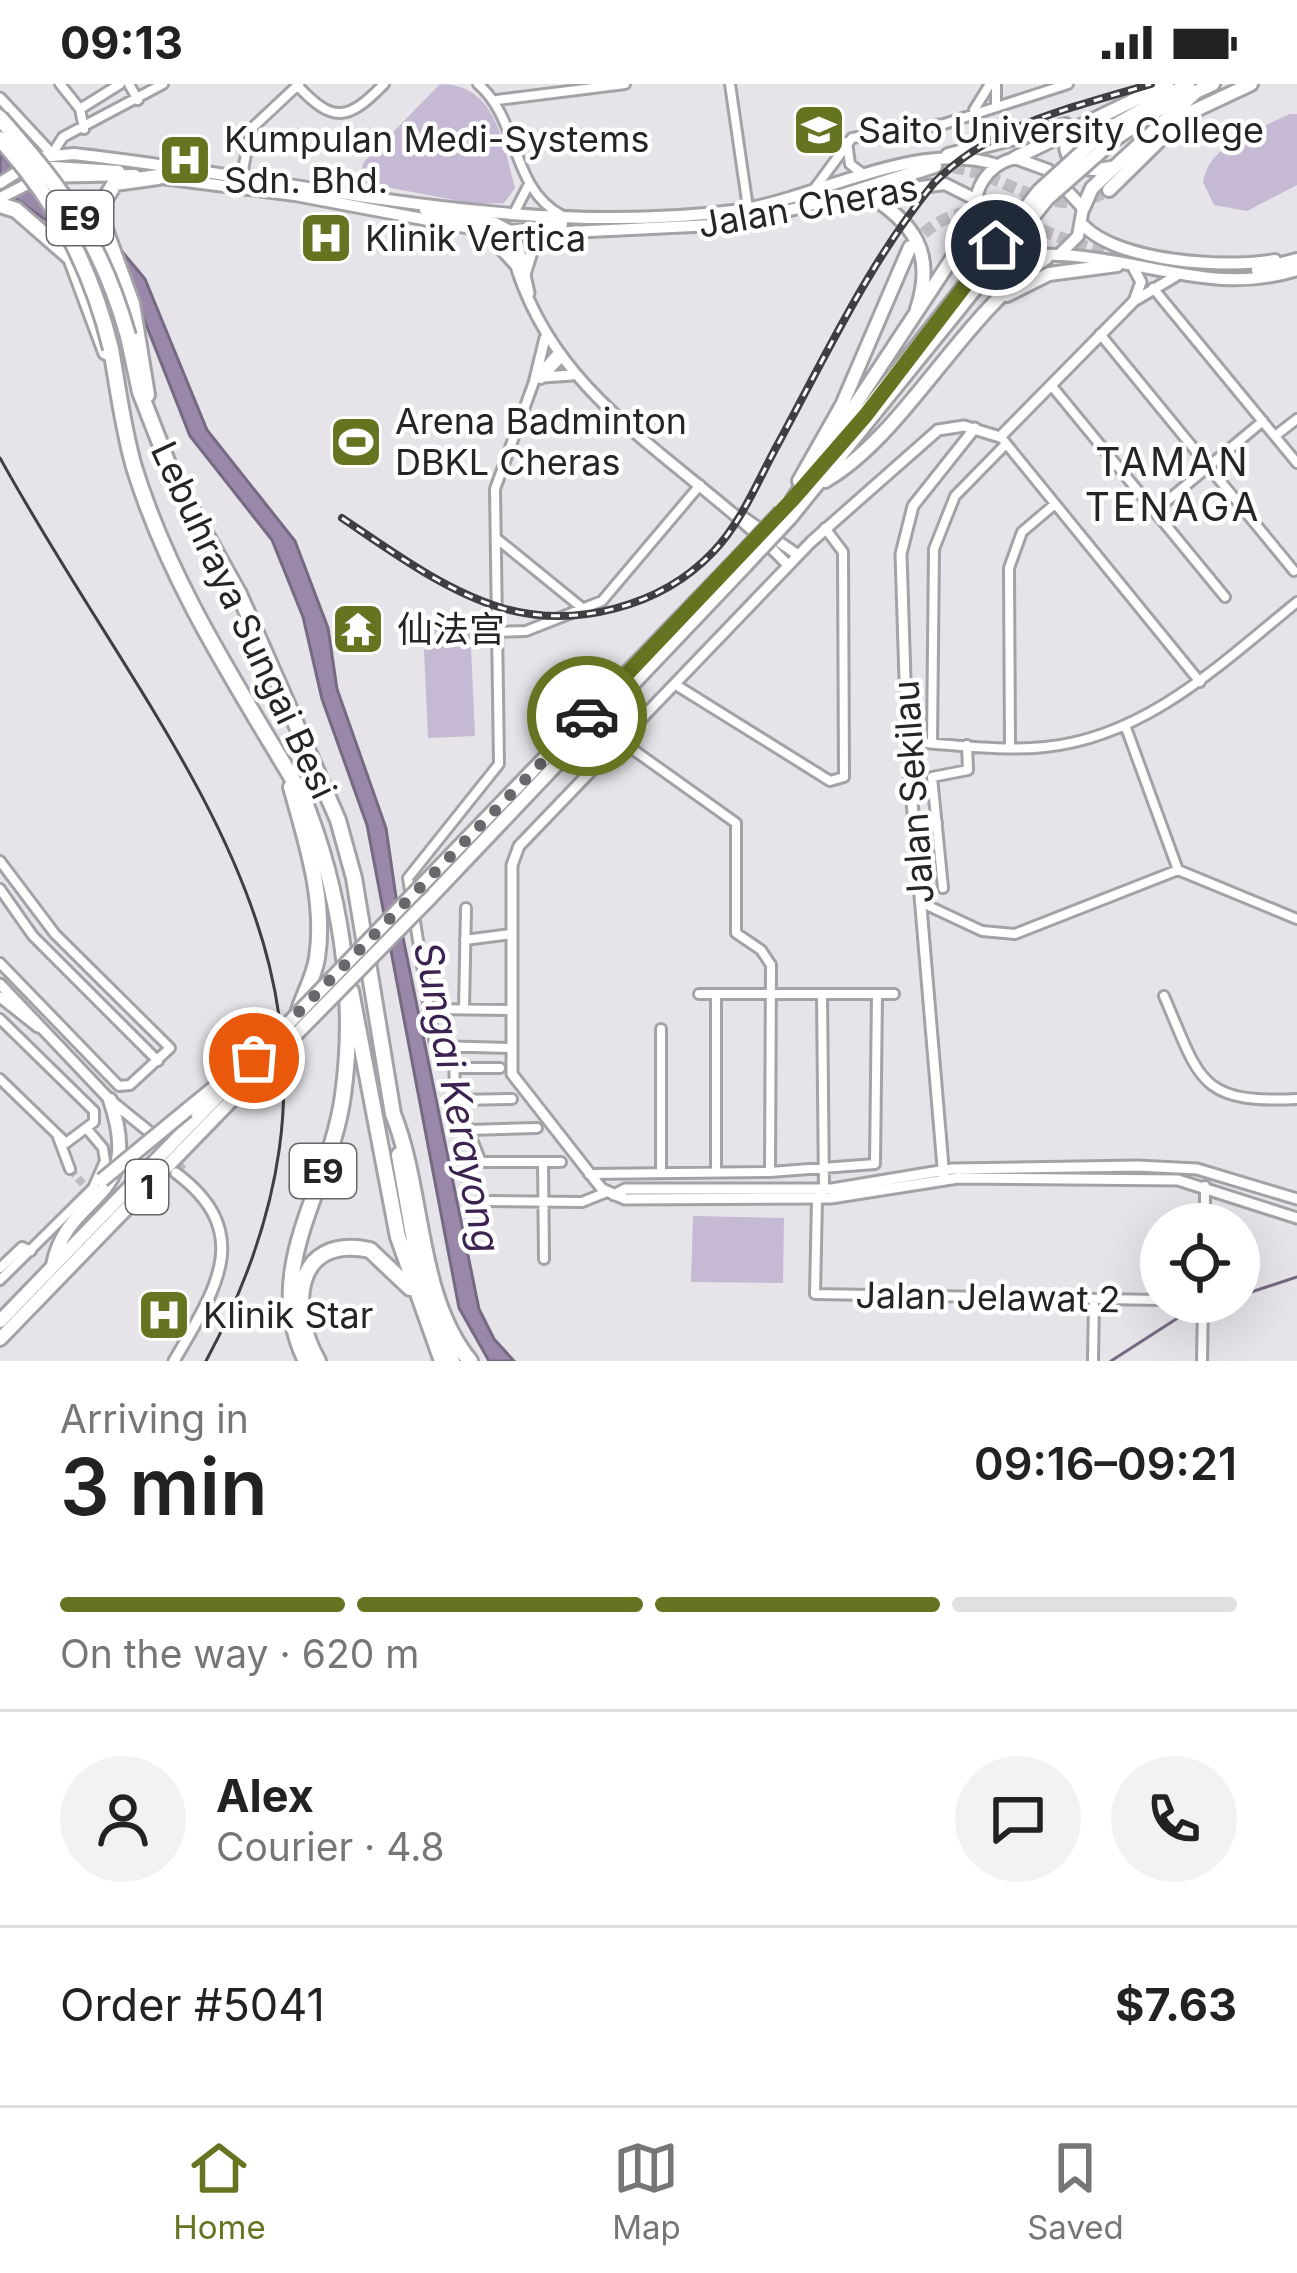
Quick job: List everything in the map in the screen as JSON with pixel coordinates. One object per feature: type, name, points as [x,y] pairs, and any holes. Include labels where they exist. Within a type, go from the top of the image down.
[{"type":"highway","points":[[1015,158],[1167,84]]},
{"type":"highway","name":"1","points":[[0,1339],[427,901],[785,515],[825,481],[1039,191],[1110,134],[1192,87],[1213,84]]},
{"type":"highway","points":[[1109,190],[1185,115],[1251,84]]},
{"type":"highway","points":[[1083,208],[1092,188],[1192,87]]},
{"type":"highway","points":[[948,155],[1102,115]]},
{"type":"highway","name":"Lebuhraya Sungai Besi","points":[[0,118],[63,188],[106,269],[134,334],[147,412],[172,474],[247,612],[338,820],[354,878],[393,1114],[407,1149],[437,1291],[470,1361]]},
{"type":"highway","points":[[1068,130],[1065,150],[1077,166],[1113,168]]},
{"type":"highway","name":"Lebuhraya Sungai Besi","points":[[0,139],[61,217],[84,259],[111,349],[133,464],[186,598],[314,825],[348,974],[339,1118],[290,1268],[288,1313],[306,1361]]},
{"type":"highway","points":[[838,197],[935,166]]},
{"type":"highway","points":[[134,334],[98,217],[99,203],[115,183],[158,177]]},
{"type":"highway","points":[[866,194],[898,214],[921,243],[925,274],[910,327]]},
{"type":"highway","points":[[0,200],[71,258],[119,391]]},
{"type":"highway","points":[[793,499],[978,219]]},
{"type":"highway","points":[[793,499],[804,465],[842,405],[910,247]]},
{"type":"highway","points":[[956,257],[974,252],[995,260],[1002,275],[998,297]]},
{"type":"highway","points":[[825,481],[874,437],[998,297],[1052,257]]},
{"type":"highway","points":[[1258,270],[1297,258]]},
{"type":"highway","points":[[986,309],[1049,274],[1126,267]]},
{"type":"highway","name":"1","points":[[785,515],[793,499],[980,275]]},
{"type":"highway","name":"1","points":[[0,1321],[742,562]]},
{"type":"highway","points":[[284,765],[315,882],[318,928],[314,970],[298,1012]]},
{"type":"highway","points":[[348,974],[398,1238],[442,1361]]},
{"type":"highway","points":[[92,1186],[254,1058]]},
{"type":"highway","points":[[53,1266],[64,1233],[106,1191],[116,1171],[119,1132],[110,1100]]},
{"type":"highway","points":[[393,1114],[415,1246],[452,1361]]},
{"type":"highway","points":[[318,1361],[301,1325],[300,1286],[318,1260],[336,1249],[370,1250],[385,1259],[422,1308]]},
{"type":"main road","points":[[17,171],[22,152]]},
{"type":"main road","name":"Jalan Cheras","points":[[0,200],[51,165],[82,155],[512,216],[588,218],[748,208],[948,155],[997,165]]},
{"type":"main road","points":[[1052,257],[1083,226],[1083,208],[1048,170],[1015,158],[997,165],[975,199],[978,219],[1024,254],[1232,281],[1297,270]]},
{"type":"main road","points":[[0,183],[31,163],[51,165]]},
{"type":"main road","name":"Jalan Cheras","points":[[51,165],[287,194],[485,233],[734,224],[838,197],[945,184],[975,199]]},
{"type":"main road","points":[[412,202],[512,233],[588,218]]},
{"type":"main road","points":[[1083,226],[1099,240],[1126,248],[1208,263],[1297,258]]},
{"type":"main road","points":[[485,233],[520,268],[537,245],[572,233]]},
{"type":"main road","points":[[1126,248],[1122,256],[1126,267]]},
{"type":"street","points":[[60,84],[80,110],[85,130],[76,144],[82,155]]},
{"type":"street","points":[[80,110],[125,84],[137,100]]},
{"type":"street","points":[[0,98],[51,165],[63,137],[85,130],[163,84]]},
{"type":"street","points":[[242,175],[251,128],[298,85],[320,110],[340,114],[352,112],[385,84]]},
{"type":"street","points":[[478,84],[497,100],[528,186],[541,203],[564,217]]},
{"type":"street","points":[[497,100],[625,84]]},
{"type":"street","points":[[730,84],[748,208]]},
{"type":"street","points":[[993,84],[996,106]]},
{"type":"street","points":[[969,115],[993,84]]},
{"type":"street","points":[[812,194],[848,141],[969,115],[1068,84]]},
{"type":"street","points":[[0,128],[31,163]]},
{"type":"street","points":[[848,141],[850,164],[869,176]]},
{"type":"street","points":[[512,216],[523,204],[528,186]]},
{"type":"street","points":[[512,233],[529,297],[572,375],[781,549],[798,555]]},
{"type":"street","points":[[1126,267],[1141,282],[1134,301]]},
{"type":"street","points":[[932,743],[934,549],[956,496],[1100,334],[1134,301],[1176,276]]},
{"type":"street","points":[[1153,288],[1297,463]]},
{"type":"street","points":[[509,1048],[435,1046],[408,888],[412,868],[499,764],[494,632],[496,481],[537,382],[546,333]]},
{"type":"street","points":[[1100,334],[1294,571]]},
{"type":"street","points":[[537,382],[558,357]]},
{"type":"street","points":[[537,382],[572,375]]},
{"type":"street","points":[[1051,385],[1225,597]]},
{"type":"street","points":[[1275,436],[1297,419]]},
{"type":"street","points":[[1155,511],[1263,421]]},
{"type":"street","points":[[1200,682],[1003,441],[975,428],[938,430],[825,528],[514,854],[512,1074],[589,1174],[610,1194],[625,1199],[817,1199],[943,1174],[1178,1180],[1297,1218]]},
{"type":"street","name":"Jalan Sekilau","points":[[943,1174],[907,742],[902,532],[920,493],[975,428]]},
{"type":"street","points":[[494,632],[526,631],[609,594],[700,484]]},
{"type":"street","points":[[1010,748],[1009,568],[1022,532],[1055,504]]},
{"type":"street","points":[[676,685],[830,781],[844,777],[843,552],[825,528]]},
{"type":"street","points":[[494,537],[581,607]]},
{"type":"street","points":[[781,549],[811,542]]},
{"type":"street","points":[[781,549],[788,565]]},
{"type":"street","points":[[771,582],[781,549]]},
{"type":"street","points":[[907,742],[1010,748],[1066,744],[1125,725],[1200,682],[1297,602]]},
{"type":"street","points":[[1125,725],[1178,870]]},
{"type":"street","points":[[621,741],[736,823],[734,923],[742,940],[768,956],[770,1172]]},
{"type":"street","points":[[943,888],[933,773],[968,770],[967,745]]},
{"type":"street","points":[[913,824],[937,823]]},
{"type":"street","points":[[0,861],[4,876],[55,934],[170,1048],[130,1085],[119,1086],[0,964]]},
{"type":"street","points":[[920,902],[982,931],[1015,934],[1178,870],[1297,919]]},
{"type":"street","points":[[0,889],[33,935],[158,1060]]},
{"type":"street","points":[[464,1010],[466,908]]},
{"type":"street","points":[[465,940],[511,934]]},
{"type":"street","points":[[0,984],[149,1137]]},
{"type":"street","points":[[699,994],[894,994]]},
{"type":"street","points":[[716,994],[716,1172]]},
{"type":"street","points":[[817,1199],[824,1189],[822,994]]},
{"type":"street","points":[[589,1174],[869,1166],[877,1158],[877,994]]},
{"type":"street","points":[[1164,996],[1209,1086],[1229,1097],[1297,1099]]},
{"type":"street","points":[[0,997],[38,1027]]},
{"type":"street","points":[[428,1009],[510,1010]]},
{"type":"street","points":[[0,1018],[94,1111],[87,1130],[74,1143],[58,1137]]},
{"type":"street","points":[[661,1029],[661,1172]]},
{"type":"street","points":[[454,1048],[456,1100],[481,1162],[561,1162]]},
{"type":"street","points":[[455,1068],[500,1068]]},
{"type":"street","points":[[0,1079],[58,1137],[70,1169]]},
{"type":"street","points":[[456,1100],[512,1099]]},
{"type":"street","points":[[469,1130],[537,1128]]},
{"type":"street","points":[[0,1280],[92,1186],[105,1161],[103,1148],[87,1130]]},
{"type":"street","points":[[543,1162],[544,1259]]},
{"type":"street","points":[[1189,1167],[1205,1186],[1205,1203]]},
{"type":"street","points":[[480,1201],[582,1202],[625,1189],[824,1189],[943,1174],[1189,1167],[1297,1198]]},
{"type":"street","points":[[174,1361],[204,1309],[224,1243],[222,1224],[180,1172]]},
{"type":"street","points":[[1205,1186],[1223,1175]]},
{"type":"street","name":"Jalan Jelawat 2","points":[[817,1199],[815,1294],[1140,1299]]},
{"type":"street","points":[[0,1268],[22,1247],[31,1251]]},
{"type":"street","points":[[1093,1357],[1094,1298]]},
{"type":"street","points":[[1202,1361],[1203,1323]]},
{"type":"shaded area","points":[[440,84],[459,87],[486,105],[501,136],[515,188],[504,203],[476,204],[359,182],[363,163]]},
{"type":"shaded area","points":[[1297,114],[1297,185],[1247,211],[1214,205],[1203,182],[1215,157],[1237,139]]},
{"type":"shaded area","points":[[0,153],[39,198],[120,249],[145,279],[207,430],[295,541],[328,628],[337,689],[386,828],[399,918],[479,1309],[494,1339],[514,1361],[489,1361],[459,1308],[367,825],[322,699],[303,617],[272,540],[190,436],[128,279],[12,196],[0,178]]},
{"type":"shaded area","points":[[470,626],[475,736],[428,738],[423,628]]},
{"type":"shaded area","points":[[693,1216],[784,1218],[783,1283],[691,1282]]},
{"type":"waterway","points":[[1260,1289],[1297,1277]]},
{"type":"waterway","points":[[1111,1361],[1170,1323]]},
{"type":"tunnel","points":[[935,166],[983,175],[1043,199],[1064,202],[1109,190]]},
{"type":"tunnel","points":[[911,246],[954,215],[976,212],[1020,221],[1091,248],[1147,259]]},
{"type":"tunnel","points":[[1167,263],[1258,270]]},
{"type":"tunnel","points":[[152,1134],[183,1170]]},
{"type":"tunnel","points":[[70,1169],[83,1184]]},
{"type":"tram line","points":[[0,458],[194,782],[244,886],[275,993],[283,1105],[262,1227],[206,1361]]},
{"type":"railway","points":[[342,518],[460,591],[530,614],[587,614],[668,587],[713,552],[733,527],[870,275],[934,183],[1008,132],[1151,84]]},
{"type":"way so far","points":[[254,1058],[587,716]]},
{"type":"place","name":"Saito University College","points":[[819,130]]},
{"type":"place","name":"Kumpulan Medi-Systems Sdn. Bhd.","points":[[185,160]]},
{"type":"place","name":"Klinik Vertica","points":[[326,238]]},
{"type":"place","name":"Arena Badminton DBKL Cheras","points":[[356,442]]},
{"type":"place","name":"仙法宫","points":[[358,629]]},
{"type":"place","name":"Klinik Star","points":[[164,1315]]},
{"type":"district","name":"TAMAN TENAGA","points":[[1173,484]]},
{"type":"route","points":[[587,716],[866,415],[996,245]]},
{"type":"water label","name":"Sungai Kerayong","points":[[458,1097]]}]
